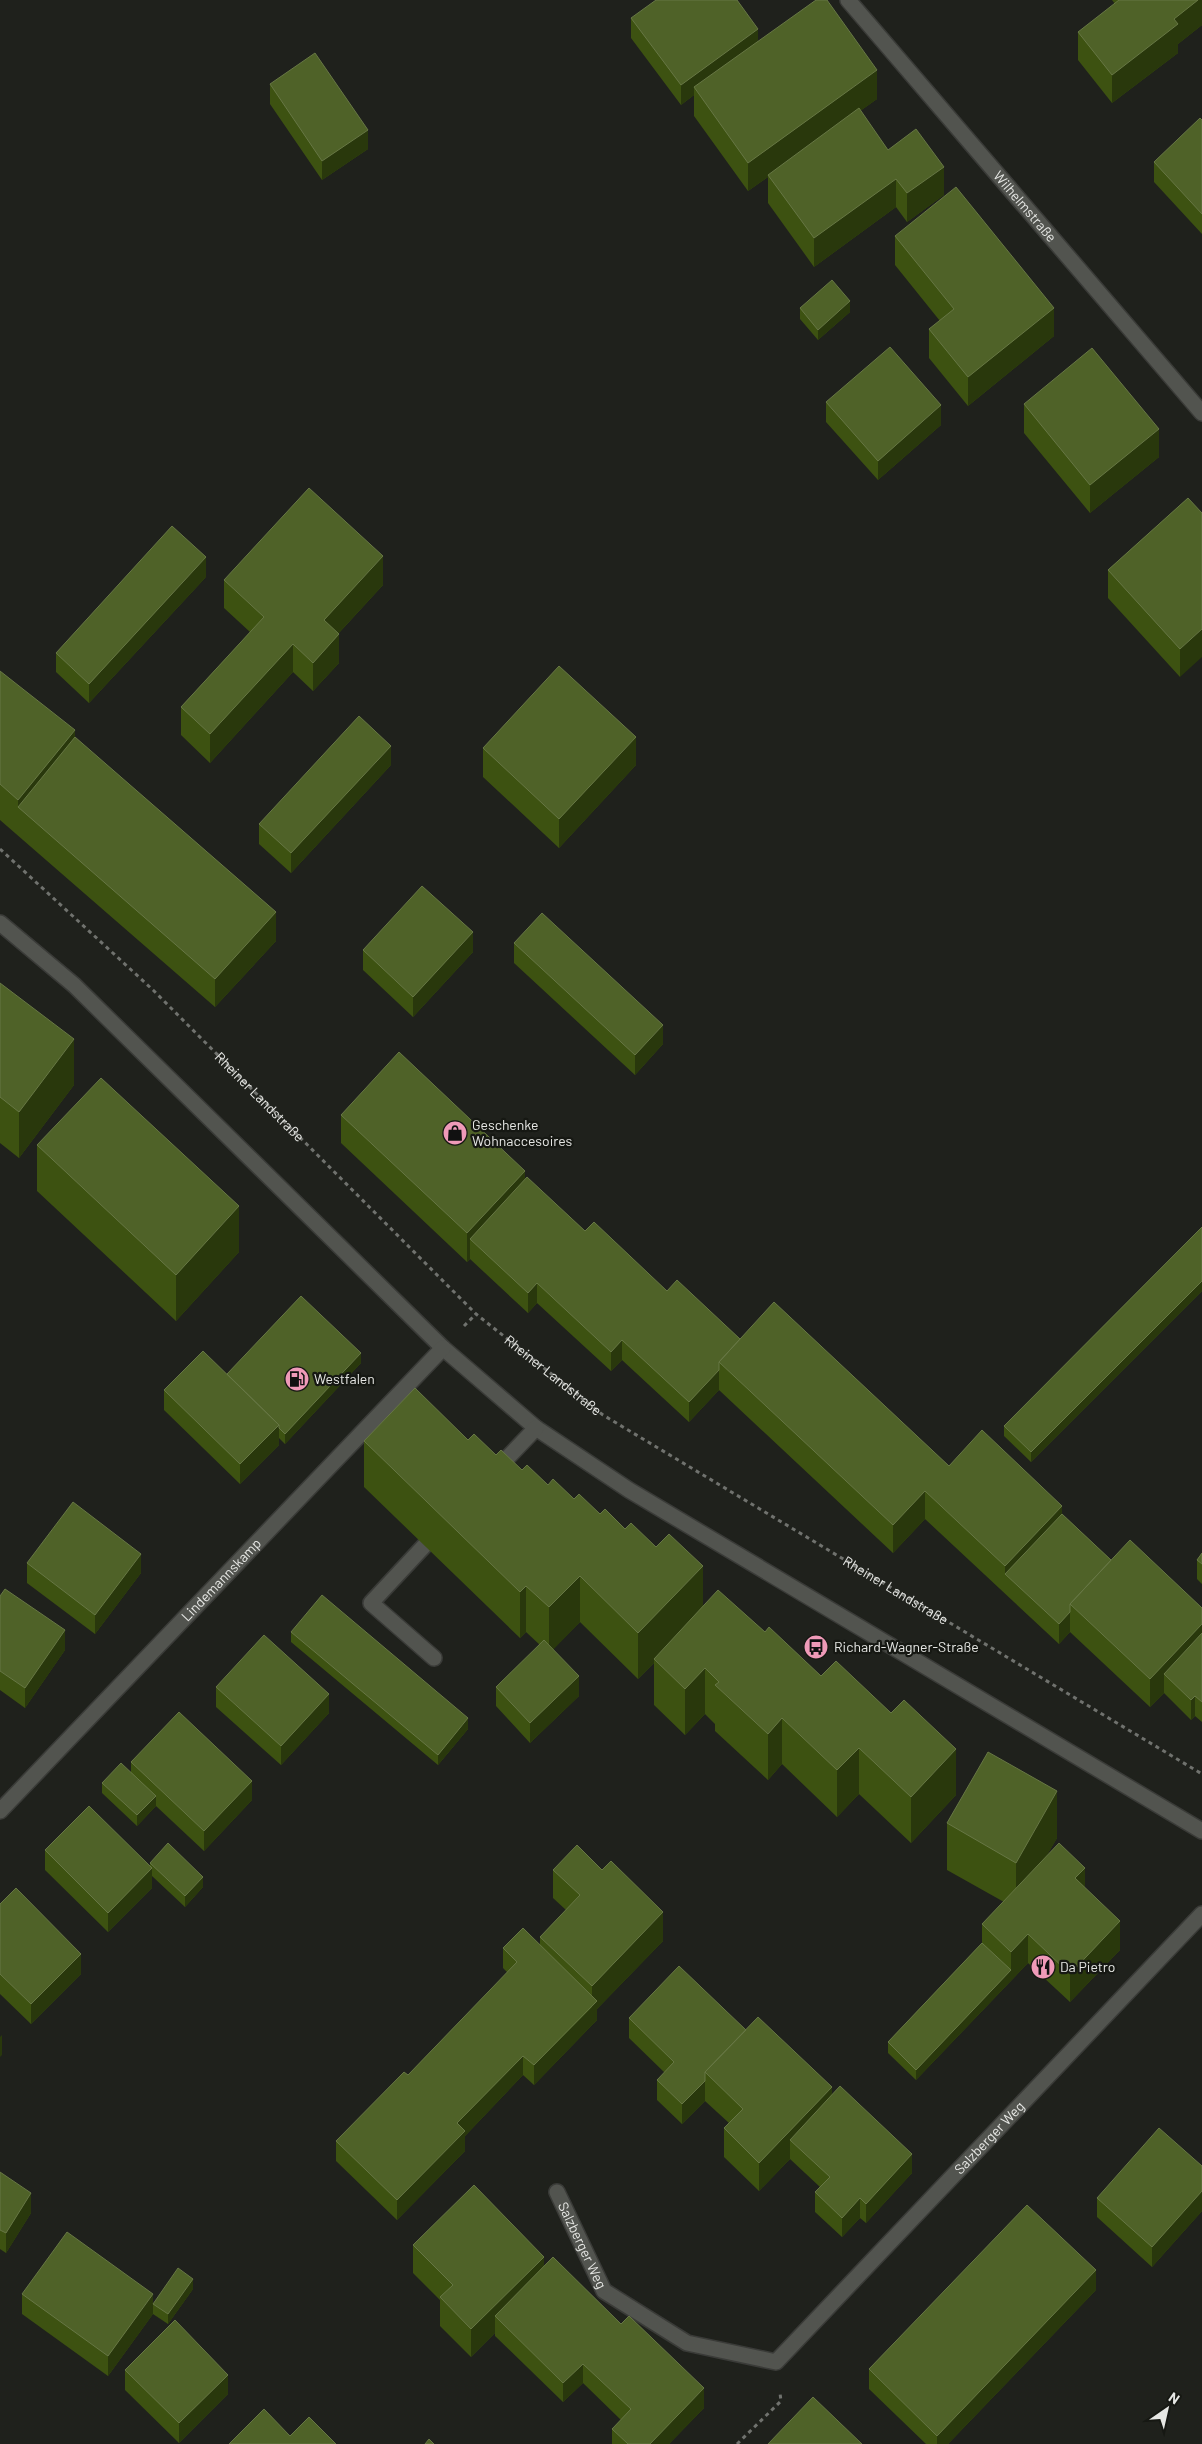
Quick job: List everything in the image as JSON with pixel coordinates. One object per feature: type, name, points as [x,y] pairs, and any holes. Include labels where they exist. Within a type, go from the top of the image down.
[{"type":"street","name":"Wilhelmstraße","points":[[848,0],[1202,413]]},
{"type":"street","points":[[0,922],[74,985],[443,1348],[536,1428],[629,1490],[1202,1831]]},
{"type":"street","name":"Lindemannskamp","points":[[0,1811],[443,1348]]},
{"type":"street","points":[[487,1480],[536,1428]]},
{"type":"street","points":[[425,1545],[370,1603],[434,1658]]},
{"type":"street","name":"Salzberger Weg","points":[[557,2192],[604,2291],[687,2343],[776,2362],[1202,1914]]},
{"type":"path","name":"Rheiner Landstraße","points":[[0,849],[153,990],[476,1314],[603,1416],[1202,1774]]},
{"type":"path","points":[[737,2444],[781,2401],[776,2362]]},
{"type":"building","points":[[656,0],[737,0],[758,29],[681,85],[631,18]]},
{"type":"building","points":[[816,0],[827,0],[877,70],[748,163],[694,87]]},
{"type":"building","points":[[1119,0],[1198,0],[1174,19],[1178,24],[1112,75],[1078,32]]},
{"type":"building","points":[[315,53],[368,130],[322,161],[270,84]]},
{"type":"building","points":[[859,108],[888,150],[916,129],[944,167],[907,193],[896,179],[814,238],[768,175]]},
{"type":"building","points":[[1200,118],[1202,120],[1202,214],[1154,162]]},
{"type":"building","points":[[956,187],[1054,308],[968,377],[929,329],[954,309],[895,236]]},
{"type":"building","points":[[832,280],[850,301],[818,330],[800,308]]},
{"type":"building","points":[[890,347],[941,405],[878,461],[826,402]]},
{"type":"building","points":[[1092,348],[1159,429],[1090,485],[1024,404]]},
{"type":"building","points":[[309,488],[383,556],[324,620],[339,634],[313,663],[293,644],[210,734],[181,707],[264,617],[224,580]]},
{"type":"building","points":[[1188,498],[1202,513],[1202,629],[1180,649],[1108,570]]},
{"type":"building","points":[[172,526],[206,557],[89,684],[56,653]]},
{"type":"building","points":[[559,666],[636,737],[559,819],[483,748]]},
{"type":"building","points":[[0,671],[75,730],[18,800],[0,784]]},
{"type":"building","points":[[359,716],[391,746],[291,853],[259,824]]},
{"type":"building","points":[[75,737],[276,912],[215,979],[18,807]]},
{"type":"building","points":[[422,886],[473,932],[413,997],[363,950]]},
{"type":"building","points":[[542,913],[663,1025],[635,1055],[514,943]]},
{"type":"building","points":[[0,983],[74,1039],[19,1112],[0,1097]]},
{"type":"building","points":[[399,1052],[525,1171],[467,1233],[341,1115]]},
{"type":"building","points":[[101,1078],[239,1206],[176,1275],[37,1145]]},
{"type":"building","points":[[527,1177],[585,1231],[594,1222],[667,1291],[677,1280],[740,1339],[719,1362],[719,1370],[689,1402],[622,1340],[611,1352],[537,1283],[528,1293],[470,1239]]},
{"type":"building","points":[[1202,1227],[1202,1281],[1031,1452],[1004,1426]]},
{"type":"building","points":[[301,1296],[361,1353],[285,1434],[279,1428],[279,1425],[227,1374]]},
{"type":"building","points":[[774,1302],[949,1466],[982,1430],[1062,1506],[1005,1566],[925,1491],[893,1525],[719,1362]]},
{"type":"building","points":[[203,1351],[279,1425],[240,1464],[164,1390]]},
{"type":"building","points":[[415,1388],[468,1440],[474,1434],[496,1455],[501,1450],[522,1470],[527,1465],[548,1485],[553,1479],[574,1499],[579,1494],[600,1514],[605,1509],[625,1529],[631,1523],[656,1547],[669,1534],[703,1566],[638,1633],[580,1576],[549,1607],[526,1586],[520,1592],[364,1441]]},
{"type":"building","points":[[73,1502],[141,1554],[95,1615],[27,1563]]},
{"type":"building","points":[[1062,1514],[1111,1560],[1070,1604],[1070,1612],[1059,1624],[1005,1574]]},
{"type":"building","points":[[1130,1540],[1202,1608],[1202,1624],[1150,1679],[1070,1604]]},
{"type":"building","points":[[1202,1553],[1202,1564],[1197,1560]]},
{"type":"building","points":[[5,1589],[65,1630],[25,1688],[0,1671],[0,1596]]},
{"type":"building","points":[[718,1590],[765,1632],[769,1627],[821,1676],[836,1661],[891,1713],[904,1700],[956,1749],[911,1797],[859,1748],[837,1770],[782,1718],[768,1734],[715,1685],[719,1682],[705,1668],[685,1689],[654,1659]]},
{"type":"building","points":[[322,1595],[468,1718],[438,1755],[291,1632]]},
{"type":"building","points":[[1202,1633],[1202,1702],[1195,1696],[1191,1700],[1164,1674]]},
{"type":"building","points":[[264,1635],[329,1694],[281,1746],[216,1687]]},
{"type":"building","points":[[544,1640],[579,1676],[530,1723],[496,1687]]},
{"type":"building","points":[[179,1712],[252,1781],[204,1831],[131,1762]]},
{"type":"building","points":[[988,1752],[1057,1791],[1016,1863],[947,1823]]},
{"type":"building","points":[[121,1763],[156,1796],[137,1815],[102,1783]]},
{"type":"building","points":[[89,1806],[152,1868],[108,1913],[45,1850]]},
{"type":"building","points":[[168,1843],[203,1877],[185,1896],[150,1863]]},
{"type":"building","points":[[1059,1843],[1085,1868],[1075,1878],[1120,1921],[1070,1974],[1028,1934],[1011,1952],[982,1924]]},
{"type":"building","points":[[577,1845],[602,1870],[611,1861],[663,1912],[592,1986],[540,1937],[580,1895],[553,1870]]},
{"type":"building","points":[[16,1888],[81,1954],[31,2004],[0,1974],[0,1904]]},
{"type":"building","points":[[523,1928],[597,2001],[534,2065],[523,2056],[457,2123],[465,2131],[397,2200],[336,2141],[404,2072],[408,2075],[517,1962],[503,1948]]},
{"type":"building","points":[[982,1943],[1011,1970],[916,2070],[888,2042]]},
{"type":"building","points":[[679,1966],[746,2030],[705,2072],[705,2081],[682,2104],[657,2080],[674,2062],[629,2018]]},
{"type":"building","points":[[758,2017],[832,2087],[759,2163],[724,2128],[743,2109],[705,2072]]},
{"type":"building","points":[[840,2086],[912,2154],[866,2204],[860,2198],[842,2218],[815,2192],[830,2177],[790,2140]]},
{"type":"building","points":[[1159,2128],[1202,2166],[1202,2191],[1152,2247],[1097,2198]]},
{"type":"building","points":[[0,2172],[31,2193],[6,2233],[0,2230]]},
{"type":"building","points":[[474,2185],[544,2257],[471,2329],[440,2297],[453,2285],[413,2245]]},
{"type":"building","points":[[1027,2205],[1096,2270],[937,2436],[869,2369]]},
{"type":"building","points":[[67,2232],[153,2294],[108,2356],[22,2294]]},
{"type":"building","points":[[553,2257],[621,2324],[629,2316],[704,2388],[650,2444],[628,2444],[612,2429],[631,2409],[583,2364],[563,2383],[495,2316]]},
{"type":"building","points":[[178,2268],[193,2279],[168,2314],[153,2304]]},
{"type":"building","points":[[175,2320],[228,2375],[179,2423],[125,2370]]},
{"type":"building","points":[[813,2397],[862,2444],[768,2444]]},
{"type":"building","points":[[264,2409],[290,2436],[309,2417],[336,2444],[229,2444]]},
{"type":"building","points":[[429,2439],[434,2444],[425,2444]]},
{"type":"place","name":"Geschenke Wohnaccesoires","points":[[455,1133]]},
{"type":"place","name":"Westfalen","points":[[297,1379]]},
{"type":"place","name":"Richard-Wagner-Straße","points":[[816,1647]]},
{"type":"place","name":"Da Pietro","points":[[1043,1967]]}]
